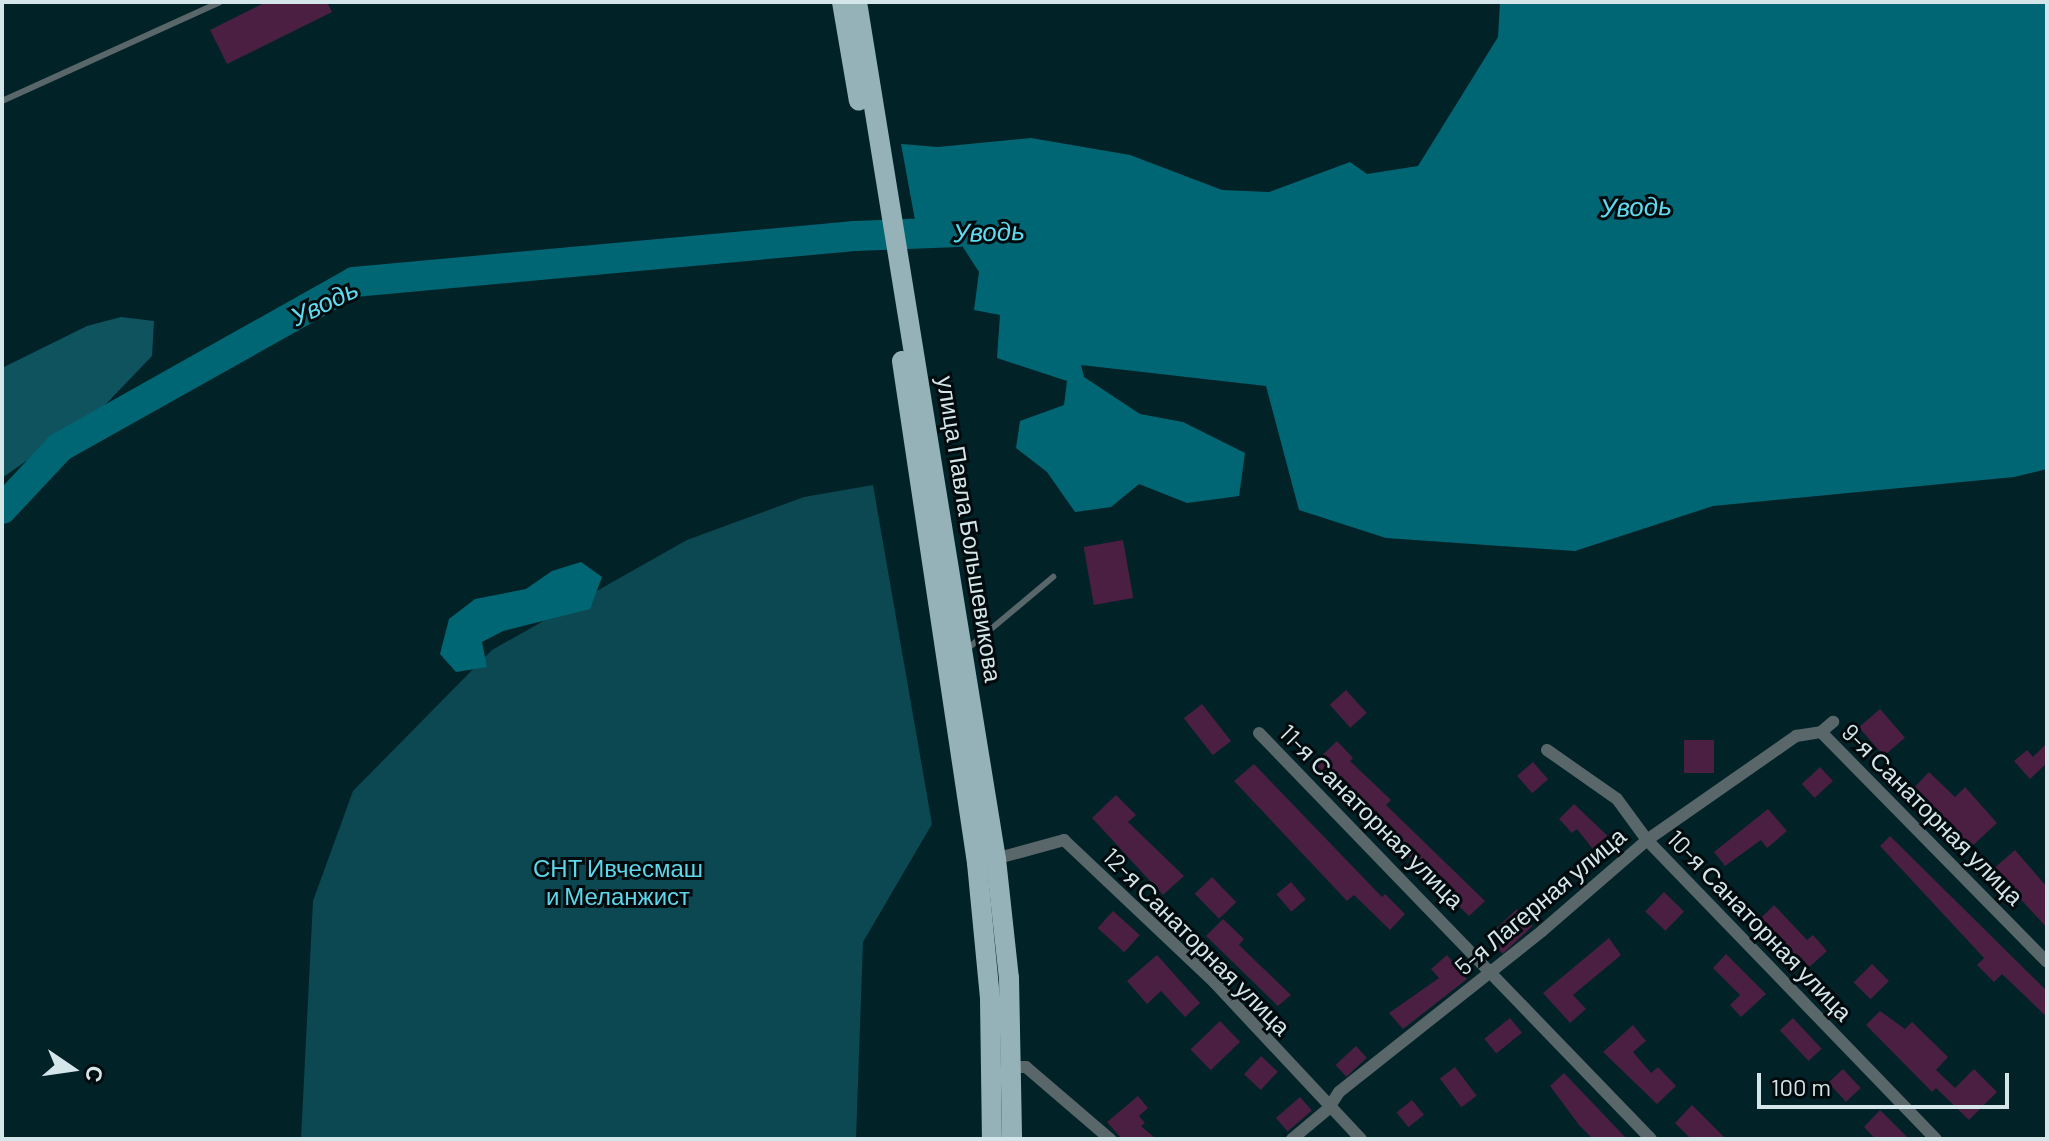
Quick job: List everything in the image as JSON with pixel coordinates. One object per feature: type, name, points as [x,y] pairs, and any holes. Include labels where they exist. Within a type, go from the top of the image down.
[{"type":"main road","points":[[842,2],[873,144],[899,296]]},
{"type":"main road","points":[[857,2],[873,144]]},
{"type":"main road","name":"улица Павла Большевикова","points":[[899,296],[963,653],[986,861],[992,1139]]},
{"type":"main road","name":"улица Павла Большевикова","points":[[899,296],[986,861],[1009,978],[1012,1139]]},
{"type":"street","name":"5-я Лагерная улица","points":[[1292,1139],[1328,1109],[1339,1092],[1494,971],[1647,840],[1796,736],[1821,732],[1833,722]]},
{"type":"street","name":"9-я Санаторная улица","points":[[1821,732],[2047,962]]},
{"type":"street","name":"11-я Санаторная улица","points":[[1259,733],[1494,971],[1651,1139]]},
{"type":"street","name":"10-я Санаторная улица","points":[[1547,750],[1617,799],[1647,840],[1936,1139]]},
{"type":"street","name":"12-я Санаторная улица","points":[[986,861],[1064,840],[1215,983],[1328,1109],[1361,1139]]},
{"type":"street","points":[[1010,1067],[1026,1067],[1110,1139]]},
{"type":"lane","points":[[2,101],[220,2]]},
{"type":"lane","points":[[963,653],[1053,577]]},
{"type":"green space","name":"СНТ Ивчесмаш и Меланжист","points":[[873,485],[932,824],[863,942],[856,1139],[301,1139],[313,901],[353,791],[492,650],[687,540],[804,497]]},
{"type":"shaded area","points":[[121,317],[154,321],[152,356],[104,406],[2,478],[2,368],[87,326]]},
{"type":"water","points":[[1500,2],[2047,2],[2047,469],[2014,477],[1713,506],[1575,551],[1386,538],[1299,510],[1266,386],[1081,365],[1084,377],[1140,414],[1183,422],[1245,453],[1239,496],[1187,503],[1139,484],[1111,507],[1075,512],[1047,472],[1016,448],[1020,421],[1064,405],[1067,381],[997,358],[1000,315],[974,310],[979,272],[961,244],[919,242],[901,144],[938,147],[1031,138],[1130,155],[1222,190],[1269,192],[1350,162],[1367,174],[1418,166],[1498,37]]},
{"type":"water","points":[[581,562],[602,577],[590,609],[503,631],[482,642],[487,667],[456,672],[440,654],[449,619],[475,599],[526,589],[552,571]]},
{"type":"building","points":[[266,2],[327,2],[332,12],[227,64],[210,30]]},
{"type":"building","points":[[1123,540],[1133,598],[1094,605],[1084,547]]},
{"type":"building","points":[[1346,690],[1367,713],[1350,728],[1330,705]]},
{"type":"building","points":[[1202,704],[1231,741],[1213,755],[1184,718]]},
{"type":"building","points":[[1880,709],[1905,738],[1884,756],[1859,727]]},
{"type":"building","points":[[1684,740],[1714,740],[1714,773],[1684,773]]},
{"type":"building","points":[[1337,741],[1353,758],[1350,761],[1391,800],[1386,805],[1485,901],[1469,916],[1314,763]]},
{"type":"building","points":[[2047,743],[2047,763],[2030,779],[2014,761],[2027,750],[2033,757]]},
{"type":"building","points":[[1533,762],[1548,779],[1532,793],[1517,776]]},
{"type":"building","points":[[1254,764],[1382,897],[1385,894],[1405,914],[1390,930],[1354,895],[1347,901],[1234,781]]},
{"type":"building","points":[[1820,767],[1833,781],[1815,798],[1802,784]]},
{"type":"building","points":[[1929,772],[1955,797],[1965,787],[1997,823],[1970,848],[1911,791]]},
{"type":"building","points":[[1116,795],[1136,815],[1128,822],[1184,876],[1163,895],[1092,818]]},
{"type":"building","points":[[1574,804],[1612,840],[1596,853],[1577,829],[1572,833],[1559,819]]},
{"type":"building","points":[[1768,809],[1787,831],[1767,848],[1761,840],[1725,866],[1714,852]]},
{"type":"building","points":[[1890,836],[2047,991],[2047,1017],[2002,974],[1994,982],[1977,965],[1984,958],[1880,846]]},
{"type":"building","points":[[2015,850],[2047,887],[2047,928],[1993,869]]},
{"type":"building","points":[[1212,877],[1236,902],[1219,919],[1195,894]]},
{"type":"building","points":[[1291,882],[1306,900],[1291,912],[1276,894]]},
{"type":"building","points":[[1664,892],[1684,911],[1665,931],[1645,911]]},
{"type":"building","points":[[1774,905],[1807,940],[1813,935],[1827,951],[1807,969],[1760,919]]},
{"type":"building","points":[[1517,909],[1533,926],[1503,954],[1487,937]]},
{"type":"building","points":[[1113,911],[1140,935],[1124,952],[1098,928]]},
{"type":"building","points":[[1223,919],[1244,939],[1239,945],[1291,995],[1278,1006],[1206,936]]},
{"type":"building","points":[[1609,938],[1621,955],[1573,995],[1586,1009],[1570,1023],[1543,993]]},
{"type":"building","points":[[1726,954],[1766,994],[1741,1017],[1730,1005],[1740,995],[1713,968]]},
{"type":"building","points":[[1157,955],[1200,1003],[1185,1017],[1161,991],[1147,1004],[1127,981]]},
{"type":"building","points":[[1447,955],[1467,979],[1403,1029],[1389,1013],[1439,978],[1431,969]]},
{"type":"building","points":[[1872,964],[1889,981],[1871,999],[1854,982]]},
{"type":"building","points":[[1880,1011],[1905,1029],[1912,1022],[1948,1057],[1936,1070],[1955,1088],[1974,1069],[1997,1092],[1969,1120],[1936,1088],[1932,1092],[1866,1025]]},
{"type":"building","points":[[1510,1018],[1522,1033],[1496,1054],[1484,1039]]},
{"type":"building","points":[[1793,1018],[1822,1049],[1808,1061],[1780,1030]]},
{"type":"building","points":[[1220,1021],[1240,1042],[1211,1070],[1191,1049]]},
{"type":"building","points":[[1633,1025],[1646,1041],[1633,1052],[1651,1073],[1658,1067],[1676,1086],[1657,1104],[1603,1052]]},
{"type":"building","points":[[1356,1046],[1367,1058],[1346,1077],[1336,1065]]},
{"type":"building","points":[[1261,1056],[1278,1072],[1261,1090],[1244,1074]]},
{"type":"building","points":[[1455,1067],[1477,1096],[1461,1107],[1440,1078]]},
{"type":"building","points":[[1843,1069],[1861,1088],[1846,1102],[1828,1083]]},
{"type":"building","points":[[1564,1073],[1627,1139],[1593,1139],[1579,1125],[1550,1086]]},
{"type":"building","points":[[1138,1096],[1148,1108],[1139,1116],[1145,1123],[1141,1126],[1156,1139],[1122,1139],[1107,1122]]},
{"type":"building","points":[[1300,1097],[1312,1111],[1288,1132],[1276,1118]]},
{"type":"building","points":[[1412,1100],[1424,1115],[1408,1127],[1396,1113]]},
{"type":"building","points":[[1692,1105],[1726,1139],[1691,1139],[1675,1123]]},
{"type":"building","points":[[1880,1110],[1909,1139],[1875,1139],[1864,1127]]},
{"type":"waterway","name":"Уводь","points":[[2,509],[60,447],[354,282],[855,236],[958,232]]}]
